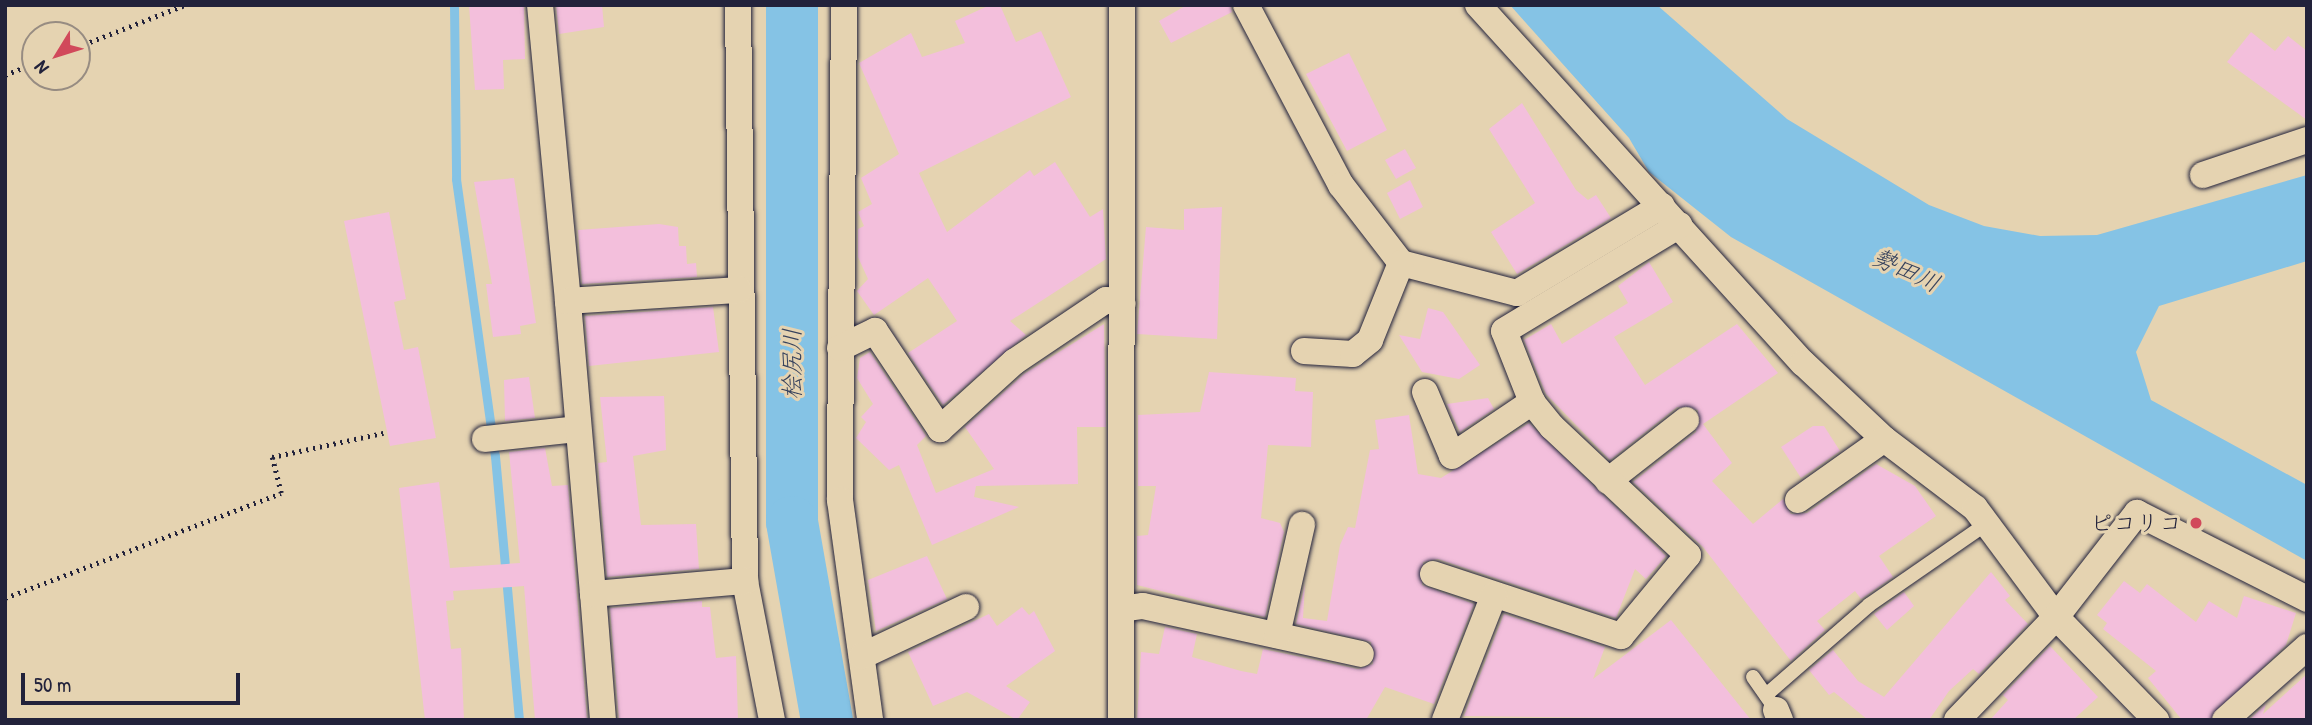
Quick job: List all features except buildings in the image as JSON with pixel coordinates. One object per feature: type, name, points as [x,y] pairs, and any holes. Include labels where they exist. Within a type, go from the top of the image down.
[{"type":"street","points":[[540,5],[603,720]]},
{"type":"street","points":[[738,5],[739,290],[745,581],[772,720]]},
{"type":"street","points":[[844,5],[840,500],[870,720]]},
{"type":"street","points":[[1121,720],[1122,5]]},
{"type":"street","points":[[1246,5],[1341,185],[1401,263],[1517,293],[1671,215]]},
{"type":"street","points":[[1478,5],[1803,363],[1884,439],[1975,508],[2056,617],[2156,720]]},
{"type":"street","points":[[2203,176],[2307,139]]},
{"type":"street","points":[[1433,575],[1621,636],[1688,555],[1608,481],[1532,402],[1504,331],[1671,215]]},
{"type":"street","points":[[1304,351],[1353,354],[1370,340],[1401,263]]},
{"type":"street","points":[[568,301],[739,290]]},
{"type":"street","points":[[840,348],[875,331],[940,429],[1014,362],[1106,300],[1122,304]]},
{"type":"street","points":[[1424,392],[1452,456],[1532,402]]},
{"type":"street","points":[[1608,481],[1685,420]]},
{"type":"street","points":[[495,438],[577,429]]},
{"type":"street","points":[[1798,500],[1884,439]]},
{"type":"street","points":[[1957,720],[2056,617],[2137,513],[2307,598]]},
{"type":"street","points":[[1277,635],[1302,525]]},
{"type":"street","points":[[593,594],[745,581]]},
{"type":"street","points":[[1445,720],[1493,595]]},
{"type":"street","points":[[1121,609],[1143,606],[1361,654]]},
{"type":"street","points":[[862,656],[966,607]]},
{"type":"street","points":[[2224,720],[2307,647]]},
{"type":"lane","points":[[1753,677],[1774,708],[1869,605],[1986,524]]},
{"type":"path","points":[[91,42],[186,5]]},
{"type":"path","points":[[5,598],[281,493],[272,457],[383,433]]},
{"type":"water","name":"勢田川","points":[[1510,5],[1657,5],[1787,119],[1929,205],[1984,226],[2040,236],[2097,235],[2307,175],[2307,261],[2159,306],[2136,352],[2151,400],[2307,485],[2307,561],[1731,237],[1649,172],[1629,138]]},
{"type":"waterway","points":[[454,5],[456,179],[495,456],[519,720]]},
{"type":"waterway","name":"桧尻川","points":[[792,5],[792,522],[827,720]]},
{"type":"place","name":"ピコリコ","points":[[2196,523]]}]
